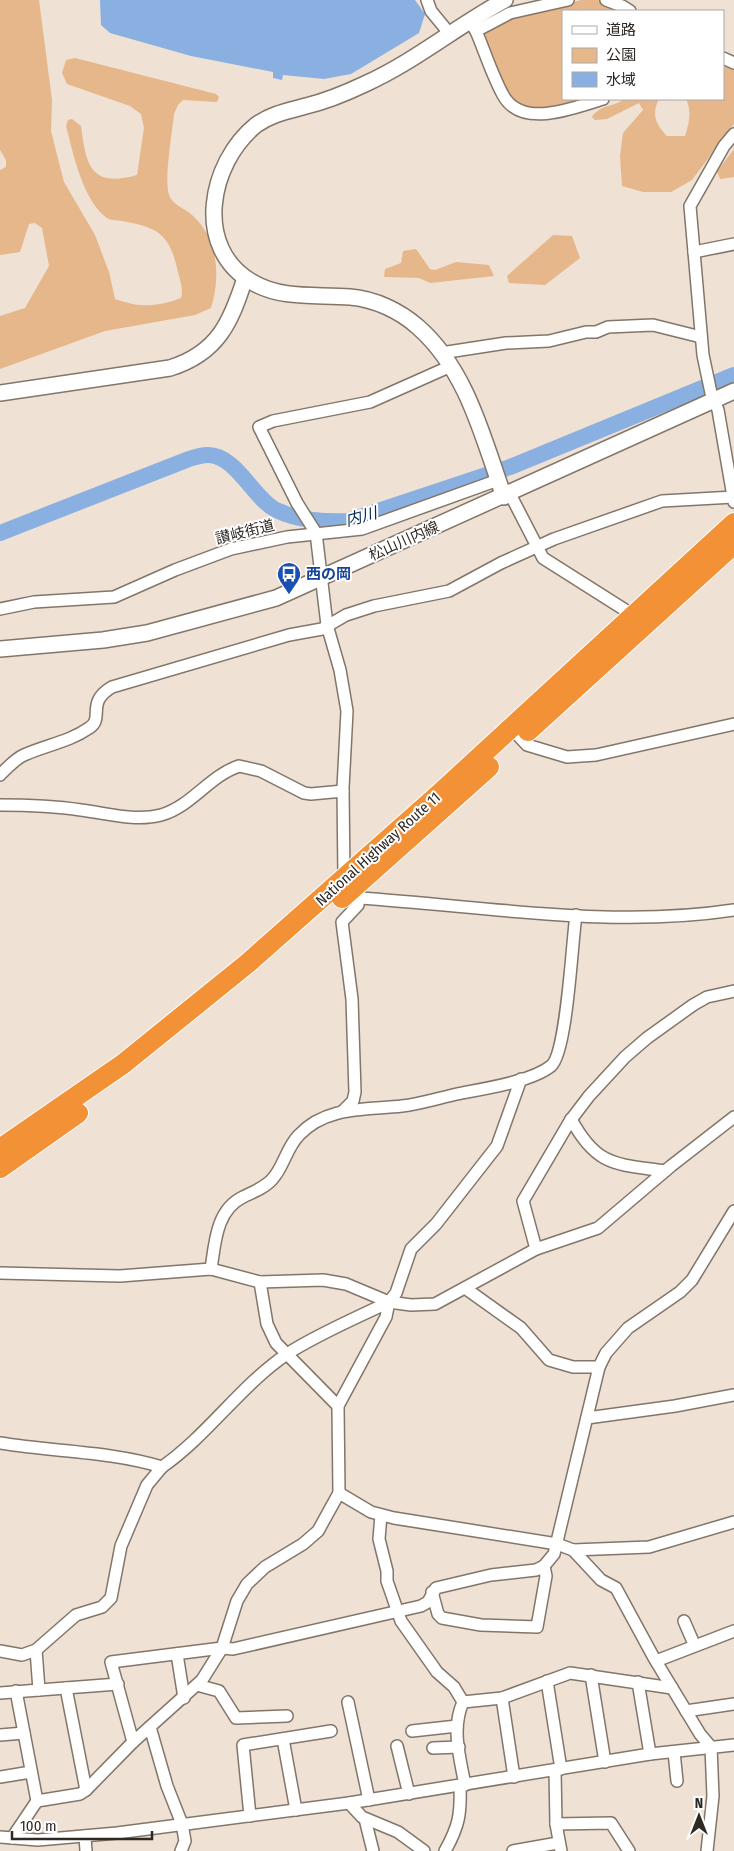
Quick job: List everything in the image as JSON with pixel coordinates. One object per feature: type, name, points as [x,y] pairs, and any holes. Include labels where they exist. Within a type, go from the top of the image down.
[{"type":"highway","name":"National Highway Route 11","points":[[516,733],[729,546],[734,523]]},
{"type":"highway","name":"National Highway Route 11","points":[[0,1168],[142,1067],[352,889],[516,733],[633,615],[729,546]]},
{"type":"highway","name":"National Highway Route 11","points":[[0,1150],[123,1064],[352,889]]},
{"type":"street","points":[[427,0],[431,11],[449,33]]},
{"type":"street","points":[[472,26],[505,0]]},
{"type":"street","points":[[568,0],[510,13],[449,33],[368,83],[341,95],[264,119],[237,145],[218,182],[215,196],[214,224],[216,237],[228,260],[245,278],[263,288],[277,292],[353,297],[370,300],[405,316],[420,328],[450,366],[476,416],[496,473],[543,558],[633,615]]},
{"type":"street","points":[[606,0],[628,10]]},
{"type":"street","points":[[472,26],[503,96],[513,106],[528,112],[541,114],[561,111],[600,100]]},
{"type":"street","points":[[0,775],[23,755],[60,743],[92,727],[96,720],[97,700],[101,693],[112,687],[289,635],[322,629],[346,615],[374,606],[449,591],[501,563],[554,540],[662,501],[734,499],[718,410],[713,397],[701,337],[690,206],[724,146],[734,134]]},
{"type":"street","points":[[694,252],[734,244]]},
{"type":"street","points":[[0,393],[170,368],[191,360],[208,350],[218,338],[232,314],[245,278]]},
{"type":"street","points":[[441,353],[506,342],[549,341],[586,332],[596,332],[608,327],[653,325],[701,337]]},
{"type":"street","points":[[343,1110],[353,1101],[355,1092],[352,999],[342,922],[358,905],[352,889],[343,791],[347,711],[340,670],[328,625],[315,530],[297,503],[259,427],[273,421],[370,402],[450,366]]},
{"type":"street","name":"松山川内線","points":[[0,649],[103,640],[148,633],[276,598],[507,495],[713,397],[734,391]]},
{"type":"street","name":"讃岐街道","points":[[0,609],[34,602],[114,597],[175,570],[231,549],[315,530],[362,528],[381,523],[496,473]]},
{"type":"street","points":[[516,733],[527,745],[567,757],[596,755],[734,724]]},
{"type":"street","points":[[0,805],[51,806],[136,818],[160,815],[181,806],[215,779],[238,766],[261,771],[304,793],[343,791]]},
{"type":"street","points":[[352,889],[602,918],[659,918],[734,910]]},
{"type":"street","points":[[211,1269],[218,1230],[225,1210],[235,1201],[260,1189],[274,1178],[299,1135],[321,1119],[343,1110],[404,1106],[521,1080],[551,1066],[558,1054],[570,982],[576,915]]},
{"type":"street","points":[[536,1249],[523,1201],[571,1119],[589,1096],[647,1038],[706,997],[734,991]]},
{"type":"street","points":[[0,1651],[22,1655],[36,1650],[76,1616],[102,1607],[111,1598],[121,1546],[147,1485],[162,1467],[176,1457],[234,1399],[287,1354],[389,1302],[396,1293],[411,1248],[436,1224],[497,1146],[521,1080]]},
{"type":"street","points":[[0,1273],[120,1276],[211,1269],[260,1282],[323,1280],[346,1284],[389,1302],[411,1305],[434,1304],[536,1249],[598,1228],[665,1171],[734,1117]]},
{"type":"street","points":[[571,1119],[588,1148],[601,1157],[614,1164],[665,1171]]},
{"type":"street","points":[[133,1742],[111,1662],[242,1647],[399,1612],[428,1602],[436,1588],[491,1575],[536,1570],[544,1566],[554,1554],[557,1544],[599,1367],[606,1353],[628,1328],[680,1292],[692,1280],[734,1211]]},
{"type":"street","points":[[260,1282],[267,1324],[276,1343],[338,1406]]},
{"type":"street","points":[[465,1288],[520,1328],[549,1360],[574,1368],[599,1367]]},
{"type":"street","points":[[6,1838],[37,1801],[80,1794],[86,1790],[133,1742],[184,1698],[197,1685],[222,1648],[237,1601],[247,1584],[265,1567],[302,1544],[318,1531],[339,1493],[338,1406],[386,1317],[389,1302]]},
{"type":"street","points":[[587,1418],[675,1406],[734,1395]]},
{"type":"street","points":[[0,1443],[39,1449],[135,1458],[162,1467]]},
{"type":"street","points":[[339,1493],[366,1509],[381,1514],[557,1544],[572,1550],[649,1547],[734,1522]]},
{"type":"street","points":[[381,1514],[379,1539],[387,1571],[387,1581],[401,1621],[437,1672],[454,1688],[463,1702],[457,1726],[462,1786],[461,1812],[457,1829],[446,1851]]},
{"type":"street","points":[[572,1550],[601,1580],[616,1588],[686,1712],[711,1747],[713,1796],[707,1851]]},
{"type":"street","points":[[432,1592],[438,1614],[442,1618],[481,1625],[537,1627],[546,1576],[544,1566]]},
{"type":"street","points":[[684,1621],[694,1644]]},
{"type":"street","points":[[656,1661],[694,1644],[734,1630]]},
{"type":"street","points":[[36,1650],[39,1690]]},
{"type":"street","points":[[177,1654],[184,1698]]},
{"type":"street","points":[[463,1702],[502,1698],[570,1673],[591,1674],[672,1688]]},
{"type":"street","points":[[591,1674],[605,1762]]},
{"type":"street","points":[[513,1851],[559,1847],[556,1824],[558,1770],[548,1681]]},
{"type":"street","points":[[638,1682],[650,1754]]},
{"type":"street","points":[[0,1693],[118,1684]]},
{"type":"street","points":[[197,1685],[219,1691],[236,1718],[287,1716]]},
{"type":"street","points":[[66,1688],[86,1790]]},
{"type":"street","points":[[16,1691],[37,1801]]},
{"type":"street","points":[[502,1698],[514,1777]]},
{"type":"street","points":[[348,1702],[369,1800]]},
{"type":"street","points":[[686,1712],[734,1704]]},
{"type":"street","points":[[412,1731],[457,1726]]},
{"type":"street","points":[[150,1727],[167,1786],[182,1824],[184,1841],[181,1851]]},
{"type":"street","points":[[250,1816],[243,1745],[331,1731]]},
{"type":"street","points":[[0,1734],[24,1733]]},
{"type":"street","points":[[283,1739],[296,1810]]},
{"type":"street","points":[[6,1838],[38,1840],[85,1836],[250,1816],[462,1786],[650,1754],[734,1745]]},
{"type":"street","points":[[397,1746],[409,1794]]},
{"type":"street","points":[[433,1748],[459,1747]]},
{"type":"street","points":[[674,1752],[677,1781]]},
{"type":"street","points":[[0,1777],[31,1772]]},
{"type":"street","points":[[348,1803],[365,1818],[398,1832],[424,1851]]},
{"type":"street","points":[[365,1818],[373,1851]]},
{"type":"street","points":[[556,1824],[611,1823],[629,1851]]},
{"type":"street","points":[[85,1836],[86,1851]]},
{"type":"green space","points":[[0,0],[39,0],[52,100],[51,131],[56,151],[64,182],[95,235],[109,272],[115,299],[132,304],[156,305],[181,298],[181,283],[174,256],[165,239],[152,229],[144,226],[109,219],[91,200],[85,189],[66,126],[68,120],[72,119],[81,126],[85,152],[94,170],[100,176],[110,178],[137,175],[144,128],[141,114],[130,106],[67,84],[62,73],[66,60],[75,58],[216,94],[219,97],[217,102],[183,100],[178,105],[174,114],[167,178],[171,199],[201,224],[212,246],[215,258],[216,284],[211,308],[195,315],[105,331],[0,369],[0,316],[25,308],[49,266],[42,228],[35,223],[29,224],[20,252],[0,255],[0,170],[6,167],[6,160],[0,150]]},
{"type":"green space","points":[[581,0],[598,0],[623,10],[562,10],[562,100],[583,100],[541,110],[528,109],[507,96],[479,34],[514,17]]},
{"type":"green space","points":[[724,63],[734,68],[734,124],[692,180],[671,192],[643,192],[622,186],[620,156],[623,133],[643,110],[639,103],[607,119],[595,120],[592,117],[600,110],[623,100],[659,100],[655,114],[660,128],[667,136],[685,136],[688,127],[689,108],[686,100],[724,100]]},
{"type":"green space","points":[[734,149],[734,177],[720,179],[717,171]]},
{"type":"green space","points":[[553,235],[572,236],[580,258],[545,285],[509,283],[507,276]]},
{"type":"green space","points":[[416,249],[430,269],[435,270],[456,262],[489,265],[494,276],[430,283],[419,278],[384,277],[385,269],[401,263],[403,251]]},
{"type":"water","points":[[100,0],[415,0],[425,14],[419,33],[351,74],[324,79],[283,75],[282,80],[273,78],[273,72],[191,56],[110,33],[101,25]]},
{"type":"waterway","name":"内川","points":[[0,533],[189,459],[208,455],[218,457],[236,469],[260,496],[276,510],[312,520],[348,521],[510,467],[734,375]]},
{"type":"place","name":"西の岡","points":[[289,595]]}]
